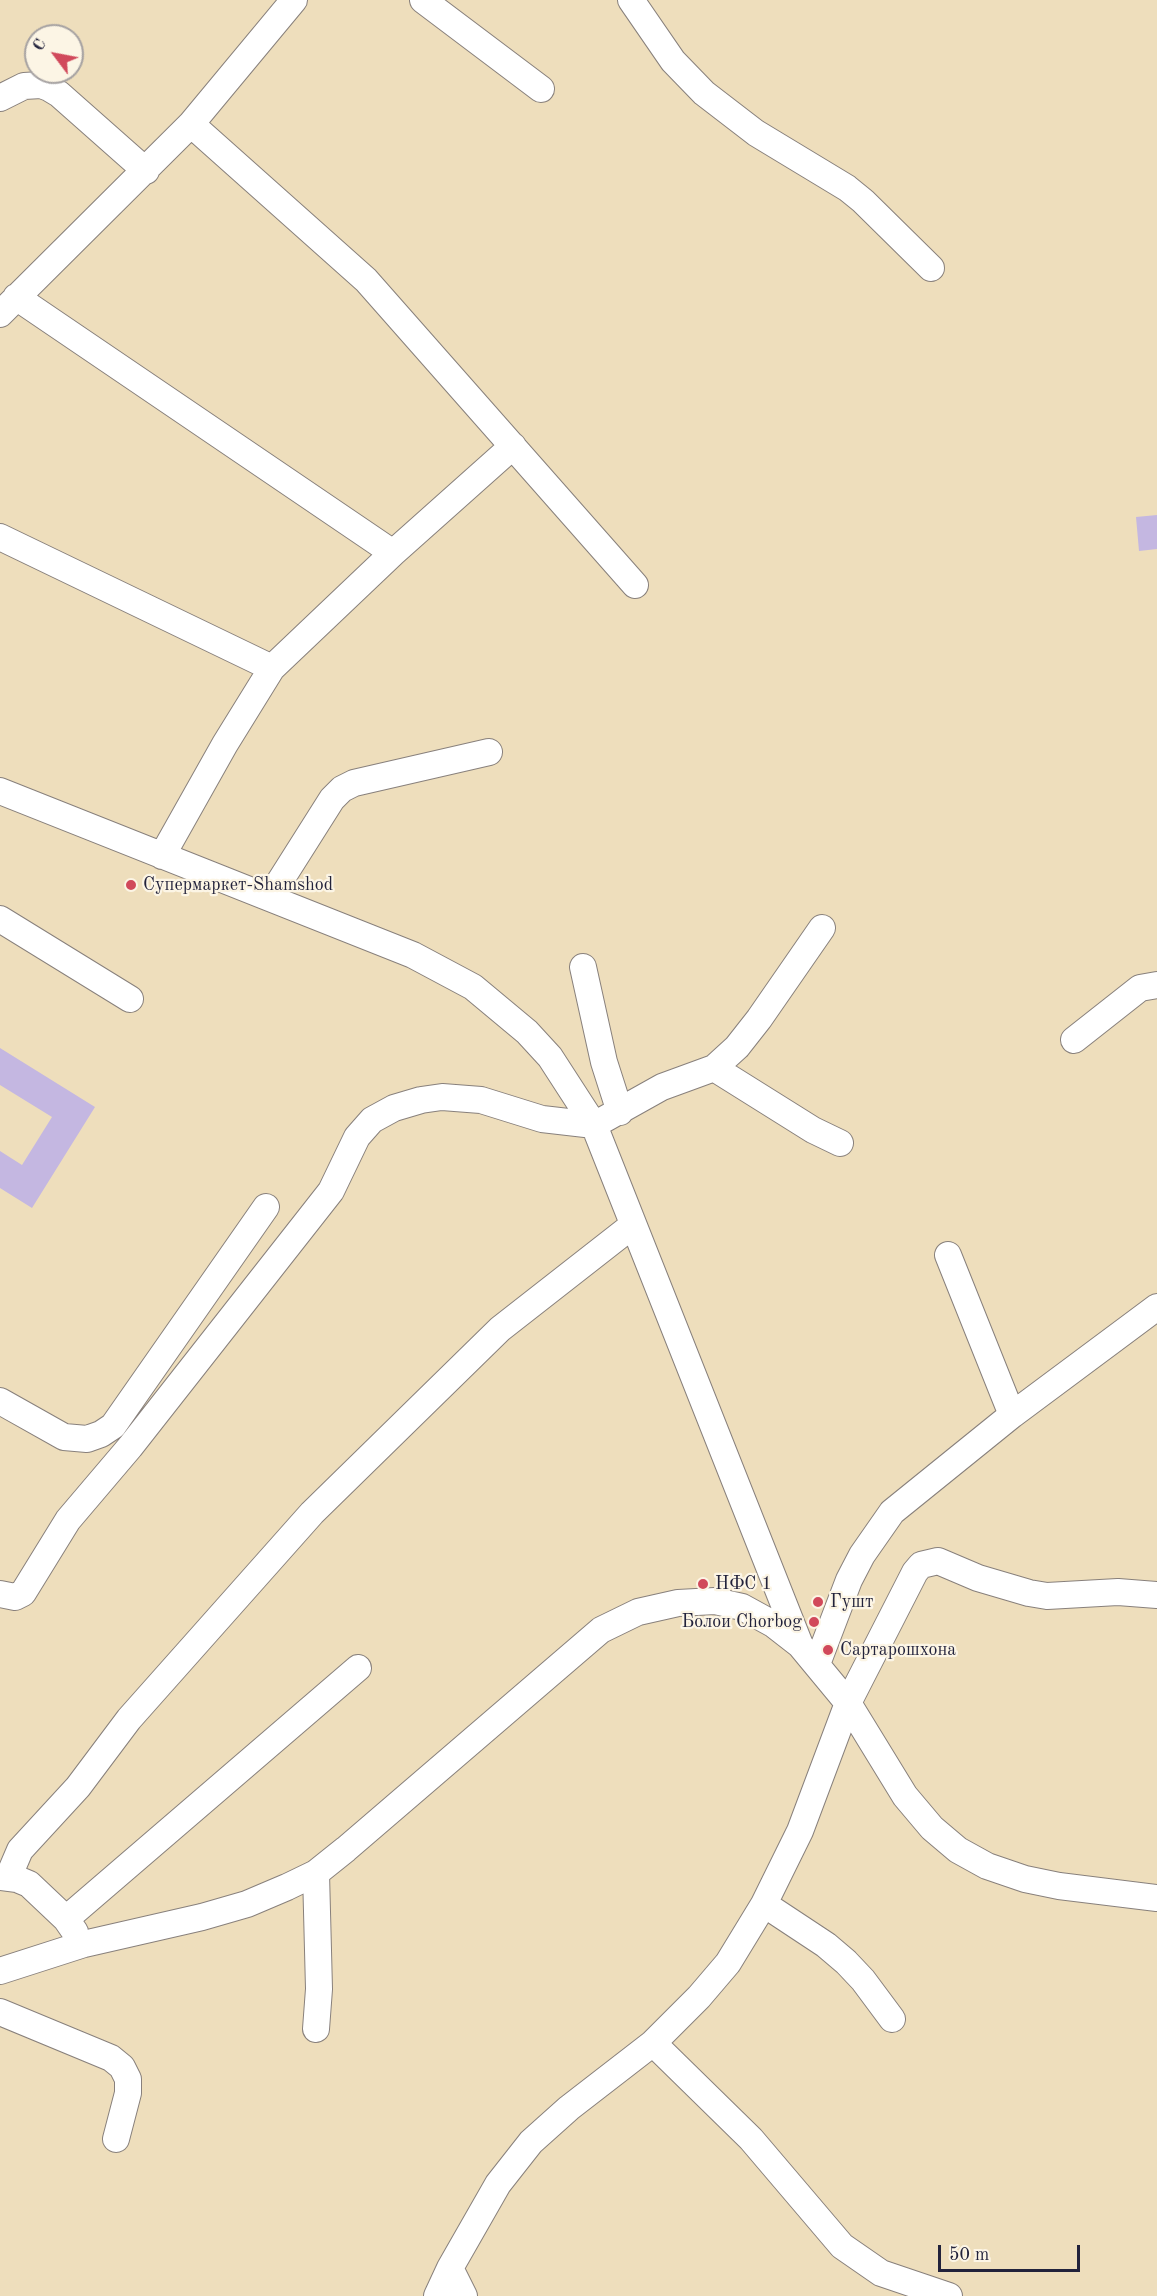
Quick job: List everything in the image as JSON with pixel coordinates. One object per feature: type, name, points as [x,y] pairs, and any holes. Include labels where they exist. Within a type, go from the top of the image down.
[{"type":"street","points":[[294,0],[191,124],[8,306],[393,553]]},
{"type":"street","points":[[423,0],[541,89]]},
{"type":"street","points":[[631,0],[673,61],[704,93],[756,133],[847,188],[931,268]]},
{"type":"street","points":[[0,98],[24,86],[41,85],[49,88],[60,94],[146,171]]},
{"type":"street","points":[[191,124],[366,280],[635,585]]},
{"type":"street","points":[[162,856],[225,744],[272,668],[393,553],[513,446]]},
{"type":"street","points":[[0,537],[272,668]]},
{"type":"street","points":[[270,897],[332,799],[342,789],[354,783],[489,752]]},
{"type":"street","points":[[0,790],[413,955],[473,987],[527,1032],[549,1057],[594,1125],[808,1655]]},
{"type":"street","points":[[0,919],[130,999]]},
{"type":"street","points":[[0,1594],[15,1597],[23,1593],[68,1520],[130,1446],[331,1191],[357,1137],[372,1120],[394,1108],[442,1097],[481,1100],[542,1119],[594,1125],[662,1087],[714,1068],[736,1047],[753,1026],[822,928]]},
{"type":"street","points":[[583,967],[604,1062],[620,1112]]},
{"type":"street","points":[[1074,1040],[1140,988],[1157,985]]},
{"type":"street","points":[[714,1068],[813,1130],[840,1143]]},
{"type":"street","points":[[0,1401],[64,1437],[87,1439],[113,1426],[266,1207]]},
{"type":"street","points":[[84,1944],[66,1919],[29,1884],[4,1877],[20,1850],[78,1787],[129,1719],[312,1513],[500,1329],[633,1225]]},
{"type":"street","points":[[948,1255],[1012,1415]]},
{"type":"street","points":[[808,1655],[862,1555],[892,1512],[1012,1415],[1157,1307]]},
{"type":"street","points":[[437,2296],[450,2268],[498,2184],[531,2142],[569,2108],[653,2043],[699,1997],[728,1963],[764,1904],[800,1831],[848,1703],[915,1572],[921,1565],[938,1561],[978,1578],[1047,1596],[1118,1592],[1157,1595]]},
{"type":"street","points":[[0,1971],[84,1944],[202,1917],[247,1904],[316,1873],[601,1630],[638,1612],[678,1604],[716,1601],[742,1607],[773,1624],[808,1655],[848,1703],[905,1796],[932,1828],[958,1850],[987,1866],[1025,1879],[1059,1886],[1157,1898]]},
{"type":"street","points":[[66,1919],[357,1668]]},
{"type":"street","points":[[316,1873],[319,1989],[316,2029]]},
{"type":"street","points":[[764,1904],[826,1945],[846,1962],[863,1980],[892,2019]]},
{"type":"street","points":[[0,2012],[111,2058],[122,2067],[128,2079],[128,2093],[116,2139]]},
{"type":"street","points":[[653,2043],[751,2139],[842,2246],[881,2273],[949,2296]]},
{"type":"street","points":[[450,2268],[464,2296]]},
{"type":"building","points":[[1157,515],[1157,549],[1139,551],[1136,517]]},
{"type":"building","points":[[0,1048],[95,1107],[32,1208],[0,1188],[0,1151],[22,1165],[52,1117],[0,1085]]},
{"type":"place","name":"Супермаркет-Shamshod","points":[[131,885]]},
{"type":"place","name":"НФС 1","points":[[703,1584]]},
{"type":"place","name":"Гушт","points":[[818,1602]]},
{"type":"place","name":"Болои Chorbog","points":[[814,1622]]},
{"type":"place","name":"Сартарошхона","points":[[828,1650]]}]
